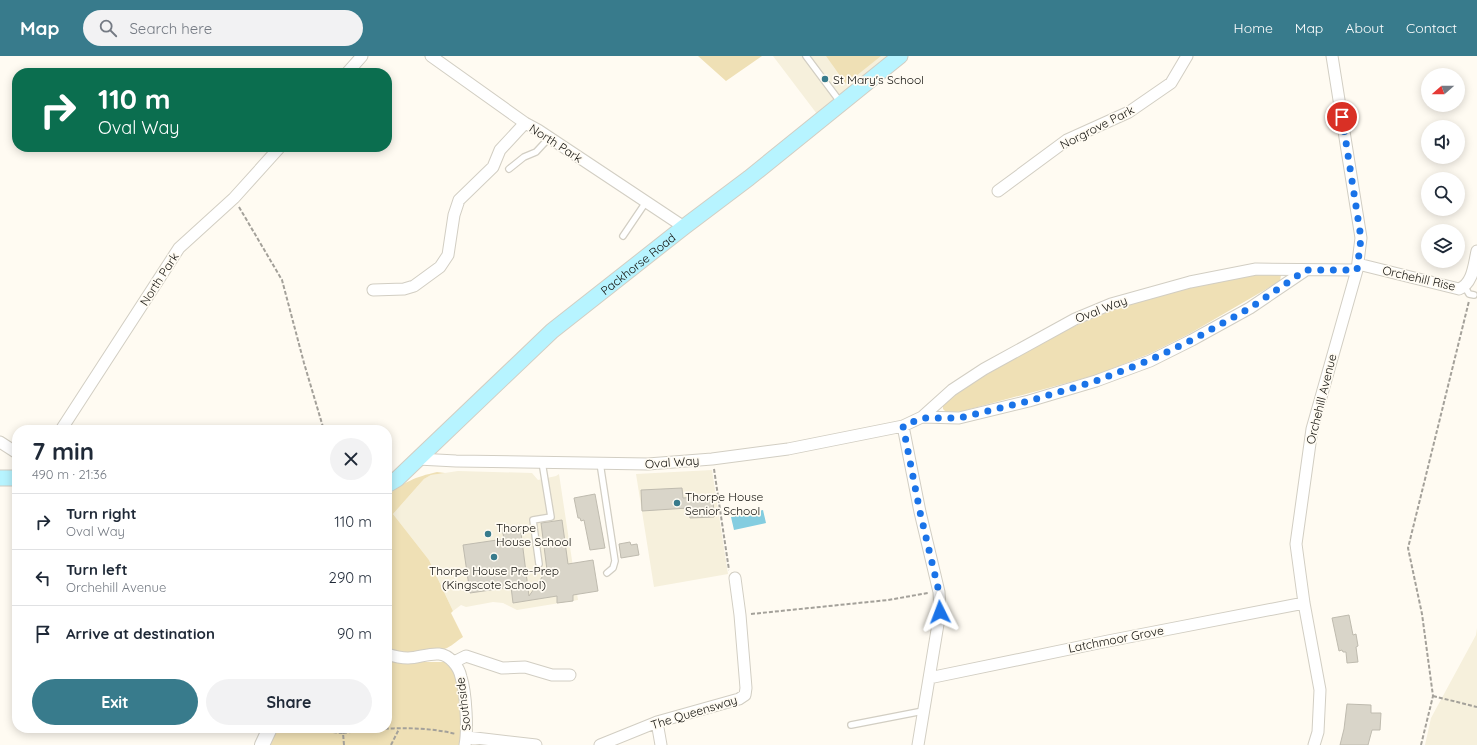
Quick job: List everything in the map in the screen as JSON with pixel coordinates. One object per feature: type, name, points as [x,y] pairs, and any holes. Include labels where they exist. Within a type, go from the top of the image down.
[{"type":"main road","name":"Packhorse Road","points":[[392,482],[418,459],[552,331],[749,178],[900,56]]},
{"type":"main road","points":[[0,478],[12,478]]},
{"type":"street","points":[[351,68],[362,56]]},
{"type":"street","name":"North Park","points":[[430,56],[525,123],[684,227]]},
{"type":"street","name":"Norgrove Park","points":[[998,191],[1067,140],[1129,112],[1171,83],[1187,56]]},
{"type":"street","name":"Orchehill Avenue","points":[[1314,745],[1318,732],[1320,690],[1304,603],[1296,544],[1312,429],[1357,267],[1361,238],[1332,56]]},
{"type":"street","points":[[372,290],[404,289],[414,286],[440,267],[448,255],[454,215],[459,200],[493,167],[500,150],[525,123]]},
{"type":"street","name":"North Park","points":[[64,425],[179,248],[234,198],[275,152]]},
{"type":"street","name":"Orchehill Rise","points":[[1357,267],[1469,292],[1469,283],[1477,251]]},
{"type":"street","name":"Oval Way","points":[[418,459],[648,464],[712,459],[788,449],[903,426],[922,418],[952,390],[984,369],[1075,319],[1111,304],[1190,282],[1256,269],[1306,270],[1357,267]]},
{"type":"street","name":"Oval Way","points":[[922,418],[959,418],[1029,401],[1096,381],[1150,360],[1192,340],[1250,308],[1306,270]]},
{"type":"street","points":[[903,426],[920,512],[939,592],[940,612],[918,745]]},
{"type":"street","points":[[0,442],[12,450]]},
{"type":"street","name":"The Queensway","points":[[600,745],[657,722],[722,705],[739,699],[744,695],[746,688],[740,615],[735,578]]},
{"type":"street","name":"Latchmoor Grove","points":[[929,678],[1304,603]]},
{"type":"street","name":"Southside","points":[[392,655],[407,658],[440,654],[454,662],[462,678],[466,741]]},
{"type":"street","points":[[454,662],[466,656],[502,668],[525,667],[552,675],[570,675]]},
{"type":"street","points":[[657,722],[661,745]]},
{"type":"street","points":[[262,745],[268,733]]},
{"type":"street","points":[[466,741],[536,745]]},
{"type":"lane","points":[[806,56],[841,103]]},
{"type":"lane","points":[[509,170],[524,157],[536,152],[549,138]]},
{"type":"lane","points":[[623,236],[646,202]]},
{"type":"lane","points":[[539,564],[533,520],[551,517],[542,462]]},
{"type":"lane","points":[[600,464],[615,561],[613,568],[607,573]]},
{"type":"lane","points":[[851,725],[924,711]]},
{"type":"path","points":[[234,198],[282,280],[304,363],[323,425]]},
{"type":"path","points":[[1421,745],[1433,696],[1422,614],[1408,548],[1469,300],[1469,292]]},
{"type":"path","points":[[712,459],[730,574],[735,578]]},
{"type":"path","points":[[740,615],[888,600],[939,592]]},
{"type":"path","points":[[1433,696],[1477,707]]},
{"type":"path","points":[[392,729],[440,730],[466,741]]},
{"type":"path","points":[[391,745],[399,729]]},
{"type":"path","points":[[343,733],[344,745]]},
{"type":"shaded area","points":[[698,56],[762,56],[726,81]]},
{"type":"shaded area","name":"St Mary's School","points":[[773,56],[888,56],[817,114]]},
{"type":"shaded area","points":[[826,56],[881,56],[846,84]]},
{"type":"shaded area","points":[[1277,272],[1281,275],[1280,281],[1189,334],[1149,354],[1096,375],[963,411],[947,413],[943,409],[943,403],[996,368],[1050,338],[1106,313],[1180,288],[1221,280]]},
{"type":"shaded area","points":[[712,470],[728,574],[654,587],[636,474]]},
{"type":"shaded area","name":"Thorpe House School","points":[[458,471],[532,473],[538,480],[559,474],[578,600],[517,610],[503,603],[493,602],[466,607],[461,605],[453,611],[429,560],[393,514],[424,479],[431,475]]},
{"type":"shaded area","points":[[437,472],[445,473],[431,475],[424,479],[393,514],[429,560],[453,611],[451,613],[463,637],[440,651],[410,653],[392,650],[392,492],[410,481]]},
{"type":"shaded area","points":[[1477,628],[1477,745],[1425,745],[1431,718],[1476,635]]},
{"type":"shaded area","points":[[392,658],[406,662],[448,662],[458,676],[462,731],[460,745],[269,745],[274,733],[392,733]]},
{"type":"water","points":[[763,510],[766,523],[734,530],[731,517]]},
{"type":"building","name":"Thorpe House Senior School","points":[[682,488],[683,498],[713,496],[714,517],[690,518],[688,508],[642,511],[641,490]]},
{"type":"building","points":[[595,494],[605,548],[590,550],[584,520],[581,521],[580,518],[578,518],[574,498]]},
{"type":"building","name":"Thorpe House Pre-Prep (Kingscote School)","points":[[562,520],[568,564],[593,560],[598,591],[573,595],[573,601],[557,603],[557,596],[513,603],[511,587],[470,593],[463,545],[504,539],[502,528],[520,525],[529,596],[547,570],[541,523]]},
{"type":"building","points":[[630,542],[631,545],[637,544],[639,555],[621,558],[619,544]]},
{"type":"building","points":[[1349,615],[1353,635],[1356,634],[1358,662],[1347,663],[1346,652],[1343,652],[1342,650],[1339,651],[1332,618]]},
{"type":"building","points":[[1347,704],[1371,705],[1371,713],[1381,713],[1380,730],[1372,730],[1368,745],[1340,745],[1344,729]]},
{"type":"place","name":"St Mary's School","points":[[825,79]]},
{"type":"place","name":"Thorpe House Senior School","points":[[677,503]]},
{"type":"place","name":"Thorpe House School","points":[[488,534]]},
{"type":"place","name":"Thorpe House Pre-Prep (Kingscote School)","points":[[494,557]]},
{"type":"route","points":[[940,612],[939,592],[920,512],[903,426],[922,418],[959,418],[1029,401],[1096,381],[1150,360],[1192,340],[1250,308],[1306,270],[1357,270],[1361,238],[1342,117]]}]
